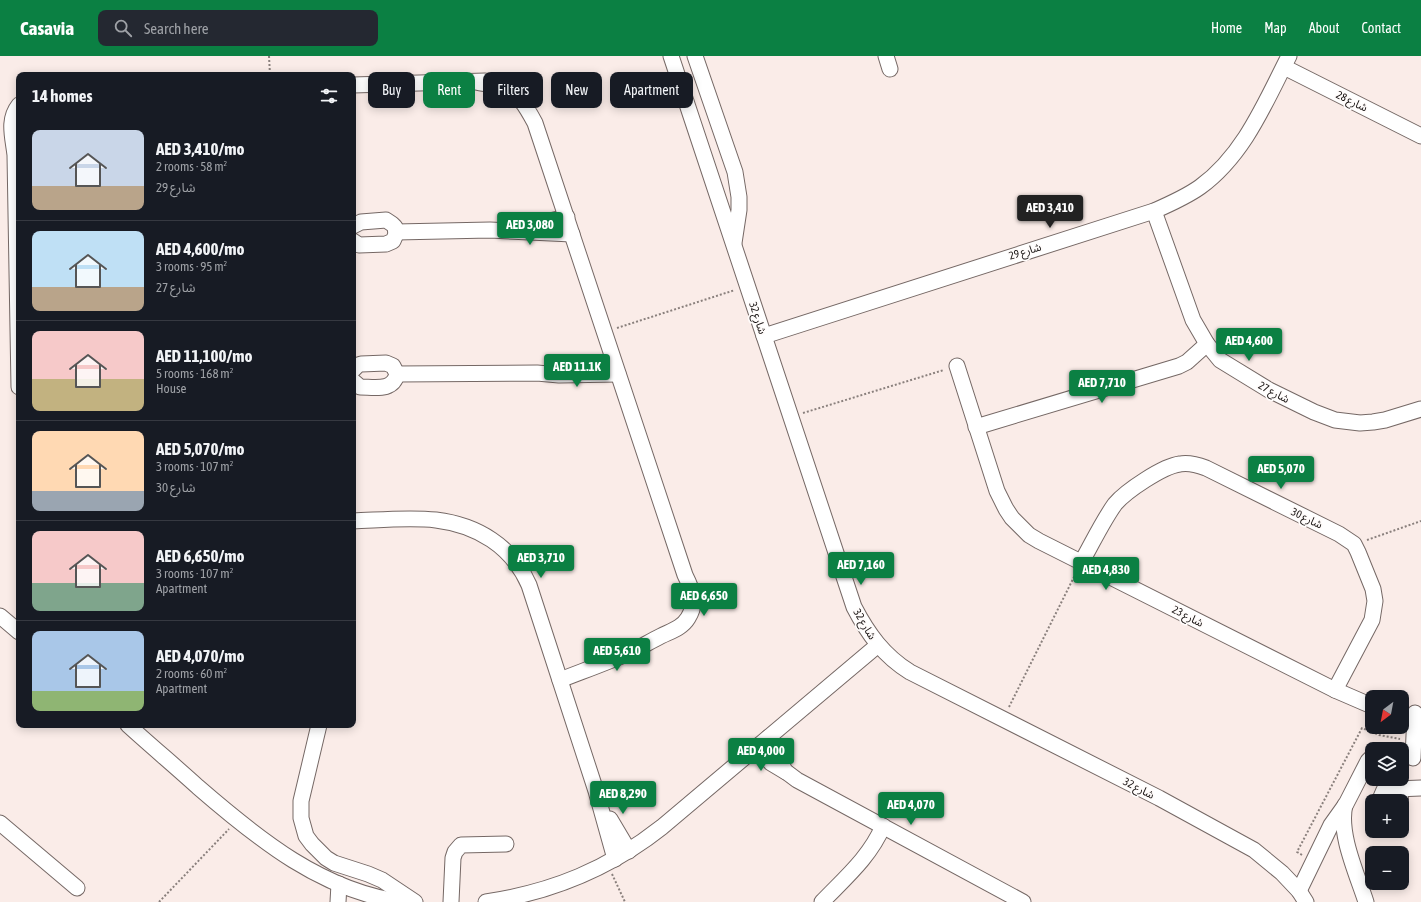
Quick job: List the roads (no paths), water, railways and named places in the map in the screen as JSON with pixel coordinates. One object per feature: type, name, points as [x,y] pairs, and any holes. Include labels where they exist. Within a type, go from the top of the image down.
[{"type":"street","name":"شارع 32","points":[[671,56],[854,607],[863,625],[878,645],[910,672],[1159,798],[1254,850],[1282,872],[1302,897]]},
{"type":"street","points":[[695,56],[732,159],[738,184],[739,216],[734,246]]},
{"type":"street","name":"شارع 28","points":[[1286,62],[1421,136]]},
{"type":"street","name":"شارع 29","points":[[764,336],[1154,211],[1191,193],[1213,177],[1241,144],[1253,127],[1286,62]]},
{"type":"street","points":[[356,85],[476,82],[501,87],[514,94],[530,114],[539,132],[618,374],[685,575],[694,597],[691,612],[681,626],[632,652],[560,680]]},
{"type":"street","points":[[16,109],[11,126],[15,155],[16,183]]},
{"type":"street","points":[[15,155],[16,149]]},
{"type":"street","name":"شارع 27","points":[[1154,211],[1188,308],[1199,332],[1220,360],[1268,390],[1314,412],[1335,420],[1360,423],[1372,422],[1385,420],[1421,409]]},
{"type":"street","points":[[490,230],[541,223],[567,217]]},
{"type":"street","points":[[356,224],[361,222],[386,220],[392,224],[396,232],[393,241],[386,244],[359,245],[356,242]]},
{"type":"street","points":[[396,232],[490,230],[572,234]]},
{"type":"street","points":[[976,427],[1179,366],[1192,359],[1207,344]]},
{"type":"street","points":[[537,373],[550,370],[588,366],[614,360]]},
{"type":"street","points":[[356,367],[361,364],[386,363],[393,366],[397,374],[394,383],[387,387],[360,387],[356,384]]},
{"type":"street","name":"شارع 23","points":[[956,366],[997,491],[1012,518],[1029,535],[1081,563],[1335,690],[1365,703]]},
{"type":"street","points":[[397,374],[618,374]]},
{"type":"street","name":"شارع 30","points":[[1081,563],[1110,512],[1128,491],[1166,468],[1173,465],[1187,463],[1206,468],[1339,534],[1354,544],[1362,558],[1373,589],[1375,608],[1372,620],[1335,690]]},
{"type":"street","points":[[356,521],[424,519],[462,526],[476,531],[498,543],[512,557],[525,575],[529,585],[560,680],[596,791],[611,861]]},
{"type":"street","points":[[0,616],[16,629]]},
{"type":"street","points":[[486,902],[515,897],[555,886],[577,878],[629,851],[662,827],[878,645]]},
{"type":"street","points":[[1412,757],[1413,712]]},
{"type":"street","points":[[131,728],[237,821],[283,855],[347,892],[404,902]]},
{"type":"street","points":[[318,728],[301,801],[301,818],[306,836],[326,858],[334,863],[382,880],[415,902]]},
{"type":"street","points":[[763,741],[785,771],[805,785],[1023,902]]},
{"type":"street","points":[[1302,897],[1325,838],[1335,818],[1346,804],[1365,767]]},
{"type":"street","points":[[1382,794],[1384,790],[1392,788],[1397,794]]},
{"type":"street","points":[[1409,798],[1420,788]]},
{"type":"street","points":[[596,791],[615,829],[629,851]]},
{"type":"street","points":[[1346,804],[1343,826],[1366,902]]},
{"type":"street","points":[[0,823],[77,888]]},
{"type":"street","points":[[822,902],[866,857],[883,826]]},
{"type":"street","points":[[1325,838],[1336,837],[1347,841]]},
{"type":"street","points":[[451,902],[453,858],[458,848],[461,845],[506,844]]},
{"type":"street","points":[[338,902],[347,892]]}]
